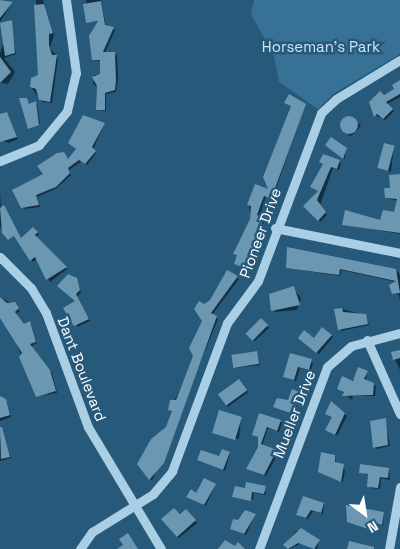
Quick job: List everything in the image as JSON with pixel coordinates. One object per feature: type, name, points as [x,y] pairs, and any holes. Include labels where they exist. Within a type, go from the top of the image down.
[{"type":"street","points":[[0,161],[39,145],[67,111],[76,73],[66,0]]},
{"type":"street","name":"Pioneer Drive","points":[[80,549],[92,532],[135,506],[161,487],[172,471],[227,323],[254,289],[275,228],[322,114],[336,99],[400,60]]},
{"type":"street","points":[[275,228],[400,253]]},
{"type":"street","name":"Dant Boulevard","points":[[0,257],[31,288],[46,313],[85,419],[161,549]]},
{"type":"street","name":"Mueller Drive","points":[[259,549],[323,375],[342,352],[366,340],[400,333]]},
{"type":"street","points":[[366,340],[400,414]]},
{"type":"street","points":[[389,549],[400,487]]},
{"type":"green space","name":"Horseman's Park","points":[[254,0],[400,0],[400,54],[333,94],[318,109],[279,82],[274,56],[251,14]]},
{"type":"building","points":[[0,0],[13,2],[0,18]]},
{"type":"building","points":[[101,1],[105,25],[114,27],[103,52],[115,52],[116,81],[115,90],[105,93],[105,110],[96,110],[97,86],[92,77],[100,74],[100,60],[92,60],[89,36],[98,21],[86,23],[83,4]]},
{"type":"building","points":[[44,4],[53,33],[49,34],[49,45],[52,55],[57,55],[50,102],[39,100],[36,89],[30,87],[31,78],[38,75],[34,5]]},
{"type":"building","points":[[12,20],[15,53],[5,56],[0,23]]},
{"type":"building","points":[[0,57],[11,72],[0,83]]},
{"type":"building","points":[[400,80],[400,94],[386,102],[393,109],[383,119],[377,114],[374,117],[369,102],[380,91],[384,95],[394,89],[392,85]]},
{"type":"building","points":[[289,94],[306,104],[271,199],[264,196],[257,215],[264,218],[245,268],[234,264],[237,255],[233,254],[250,219],[251,206],[247,205],[255,184],[268,189],[263,177],[291,106],[284,103]]},
{"type":"building","points":[[19,98],[27,98],[29,104],[36,101],[39,125],[28,129]]},
{"type":"building","points":[[7,112],[17,137],[0,142],[0,114]]},
{"type":"building","points":[[83,115],[105,123],[92,147],[96,151],[85,164],[79,160],[68,168],[70,173],[56,187],[36,195],[39,205],[21,208],[12,190],[43,174],[37,166],[57,153],[64,152],[68,159],[76,149],[68,143]]},
{"type":"building","points":[[349,116],[355,119],[358,125],[355,131],[349,134],[343,131],[340,125],[343,119]]},
{"type":"building","points":[[331,137],[347,148],[343,159],[325,145]]},
{"type":"building","points":[[384,143],[395,146],[388,171],[377,168]]},
{"type":"building","points":[[323,154],[340,160],[337,169],[331,167],[317,200],[326,212],[318,221],[303,206],[318,191],[310,187],[323,164],[319,162]]},
{"type":"building","points":[[400,174],[400,233],[342,225],[345,210],[380,220],[383,210],[394,212],[397,199],[385,198],[384,188],[390,188],[389,175]]},
{"type":"building","points":[[4,205],[21,238],[33,227],[38,232],[35,235],[67,267],[46,280],[35,257],[30,261],[14,236],[8,240],[2,233],[0,208]]},
{"type":"building","points":[[287,247],[396,269],[400,293],[392,294],[389,285],[396,281],[340,269],[339,275],[286,268]]},
{"type":"building","points":[[227,270],[238,276],[211,313],[217,316],[164,463],[149,480],[137,464],[151,439],[166,427],[172,411],[168,410],[170,400],[176,400],[193,356],[189,348],[202,321],[194,309],[199,301],[204,304],[210,300]]},
{"type":"building","points":[[68,274],[77,278],[80,290],[76,294],[89,319],[74,326],[63,308],[75,301],[57,286]]},
{"type":"building","points":[[294,286],[300,305],[271,311],[269,294]]},
{"type":"building","points":[[0,297],[7,303],[15,302],[19,308],[15,312],[24,324],[30,321],[36,342],[30,344],[50,370],[56,391],[36,397],[19,357],[22,353],[0,318]]},
{"type":"building","points":[[342,308],[343,312],[366,314],[368,324],[338,330],[334,309]]},
{"type":"building","points":[[261,318],[268,325],[253,341],[245,334]]},
{"type":"building","points":[[322,327],[332,335],[316,353],[298,338],[304,330],[314,338]]},
{"type":"building","points":[[400,350],[400,358],[393,360],[391,352]]},
{"type":"building","points":[[257,351],[259,364],[233,368],[231,355]]},
{"type":"building","points":[[290,353],[312,359],[309,370],[298,367],[294,380],[283,377]]},
{"type":"building","points":[[358,367],[368,371],[364,379],[374,383],[373,395],[342,396],[344,392],[337,389],[342,376],[353,381]]},
{"type":"building","points":[[239,379],[247,390],[226,406],[218,394]]},
{"type":"building","points":[[292,389],[301,393],[293,414],[273,407],[277,398],[288,400]]},
{"type":"building","points":[[0,396],[6,399],[10,415],[0,418]]},
{"type":"building","points":[[331,401],[345,413],[335,435],[325,430],[332,417],[325,414]]},
{"type":"building","points":[[219,410],[242,417],[235,440],[212,433]]},
{"type":"building","points":[[259,413],[281,420],[277,431],[267,427],[261,444],[277,450],[264,475],[246,469],[258,447],[258,437],[252,435]]},
{"type":"building","points":[[386,418],[388,445],[373,448],[370,421]]},
{"type":"building","points":[[0,427],[2,427],[10,457],[1,459]]},
{"type":"building","points":[[222,449],[230,452],[223,470],[197,460],[201,450],[219,456]]},
{"type":"building","points":[[321,452],[335,455],[335,462],[344,464],[341,482],[318,472]]},
{"type":"building","points":[[360,464],[389,468],[388,478],[380,477],[378,488],[367,487],[368,474],[359,473]]},
{"type":"building","points":[[204,478],[216,484],[204,505],[186,497],[191,489],[196,493]]},
{"type":"building","points":[[246,482],[266,486],[264,494],[252,492],[251,501],[232,497],[235,486],[245,488]]},
{"type":"building","points":[[303,496],[324,503],[321,513],[311,510],[306,518],[296,515]]},
{"type":"building","points":[[346,505],[384,512],[382,525],[375,523],[374,531],[347,522]]},
{"type":"building","points":[[174,508],[180,514],[186,509],[196,520],[177,537],[161,519]]},
{"type":"building","points":[[245,510],[256,514],[244,534],[230,529],[233,519],[238,520]]},
{"type":"building","points":[[301,528],[320,540],[314,549],[298,543],[288,549],[283,545]]},
{"type":"building","points":[[128,533],[138,549],[117,549],[123,545],[119,539]]},
{"type":"building","points":[[225,540],[235,546],[238,542],[245,549],[218,549]]},
{"type":"building","points":[[349,541],[374,547],[374,549],[347,549]]}]
